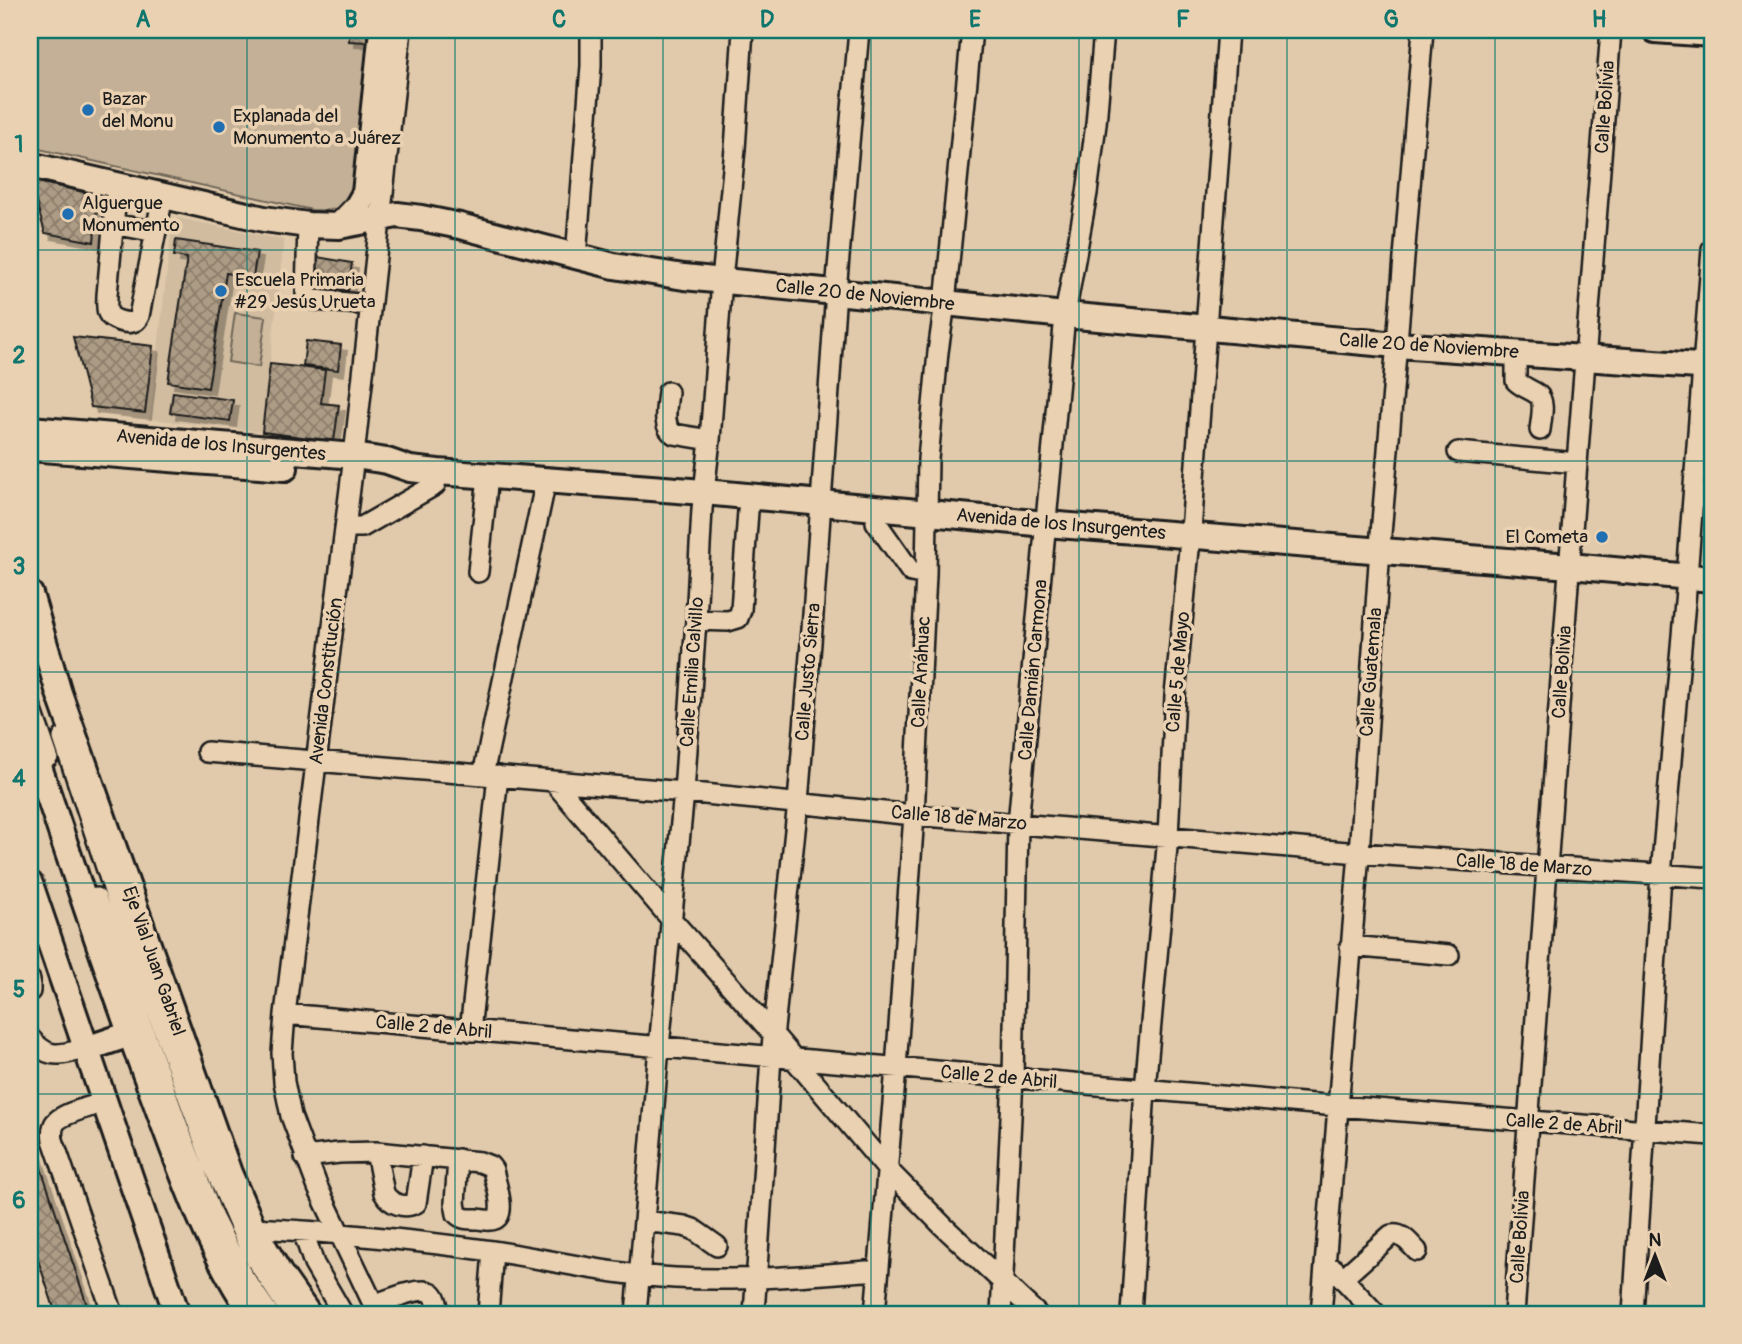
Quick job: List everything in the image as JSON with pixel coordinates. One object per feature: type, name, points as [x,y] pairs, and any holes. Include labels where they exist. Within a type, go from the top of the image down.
[{"type":"main road","points":[[338,226],[357,207],[365,193],[382,30]]},
{"type":"main road","points":[[1655,30],[1712,34]]},
{"type":"main road","name":"Calle 20 de Noviembre","points":[[30,166],[264,219],[308,225],[338,226],[397,215],[421,218],[640,271],[1065,315],[1397,345],[1708,366]]},
{"type":"main road","name":"Avenida de los Insurgentes","points":[[30,429],[353,465]]},
{"type":"main road","name":"Avenida de los Insurgentes","points":[[30,448],[353,465],[387,461],[410,469],[439,472],[704,492],[1046,524],[1712,579]]},
{"type":"main road","name":"Eje Vial Juan Gabriel","points":[[30,594],[58,693],[229,1174],[253,1228],[308,1314]]},
{"type":"main road","points":[[30,740],[130,1034],[197,1211],[240,1295],[254,1314]]},
{"type":"main road","points":[[30,884],[177,1314]]},
{"type":"main road","points":[[86,1049],[130,1034]]},
{"type":"street","name":"Avenida Constitución","points":[[376,1309],[305,1157],[285,1095],[282,1053],[353,465],[401,30]]},
{"type":"street","points":[[576,257],[591,66],[591,30]]},
{"type":"street","name":"Calle Emilia Calvillo","points":[[636,1314],[684,792],[704,492],[743,30]]},
{"type":"street","name":"Calle Justo Sierra","points":[[754,1314],[771,1057],[798,802],[836,291],[859,30]]},
{"type":"street","name":"Calle Anáhuac","points":[[875,1314],[897,1068],[914,815],[926,575],[928,459],[972,30]]},
{"type":"street","name":"Calle Damián Carmona","points":[[1001,1314],[1013,1078],[1018,824],[1065,315],[1087,193],[1104,30]]},
{"type":"street","name":"Calle 5 de Mayo","points":[[1131,1314],[1145,1089],[1168,836],[1175,696],[1207,327],[1228,30]]},
{"type":"street","name":"Calle Guatemala","points":[[1321,1314],[1423,30]]},
{"type":"street","name":"Calle Bolivia","points":[[1514,1314],[1611,30]]},
{"type":"street","points":[[117,184],[107,295],[107,311],[114,320],[131,322],[136,321],[139,316],[163,196]]},
{"type":"street","points":[[113,224],[156,232]]},
{"type":"street","points":[[308,225],[306,294],[309,299],[370,305]]},
{"type":"street","points":[[1633,1314],[1661,875],[1708,366],[1712,249]]},
{"type":"street","points":[[1516,353],[1516,381],[1538,395],[1542,401],[1540,430]]},
{"type":"street","points":[[668,392],[666,424],[670,432],[674,435],[710,440]]},
{"type":"street","points":[[1458,452],[1577,463]]},
{"type":"street","points":[[345,527],[362,527],[435,485],[439,472]]},
{"type":"street","points":[[478,572],[488,476]]},
{"type":"street","points":[[470,1031],[490,775],[546,480]]},
{"type":"street","points":[[696,620],[728,621],[738,618],[742,598],[749,497]]},
{"type":"street","points":[[878,507],[876,522],[911,572],[926,575]]},
{"type":"street","points":[[58,693],[58,715],[63,740],[126,927],[213,1165],[251,1252],[292,1314]]},
{"type":"street","points":[[30,705],[99,908],[204,1195],[241,1273],[269,1314]]},
{"type":"street","name":"Calle 18 de Marzo","points":[[207,751],[1359,853],[1712,878]]},
{"type":"street","points":[[552,780],[887,1169],[1037,1314]]},
{"type":"street","points":[[1350,946],[1449,955]]},
{"type":"street","points":[[30,980],[30,991]]},
{"type":"street","name":"Calle 2 de Abril","points":[[285,1014],[794,1060],[1712,1135]]},
{"type":"street","points":[[30,1038],[38,1048],[48,1054],[86,1049]]},
{"type":"street","points":[[104,1102],[63,1116],[52,1131],[113,1314]]},
{"type":"street","points":[[305,1157],[376,1152],[458,1159]]},
{"type":"street","points":[[376,1152],[386,1197],[393,1203],[406,1205],[416,1203],[423,1156]]},
{"type":"street","points":[[644,1221],[693,1229],[717,1247]]},
{"type":"street","points":[[253,1228],[340,1233],[493,1251],[639,1276],[812,1276],[878,1270]]},
{"type":"street","points":[[303,1231],[314,1265],[343,1314]]},
{"type":"street","points":[[1343,1278],[1396,1234],[1417,1251]]},
{"type":"street","points":[[488,1314],[493,1251]]},
{"type":"street","points":[[1326,1259],[1376,1314]]},
{"type":"street","points":[[376,1309],[417,1291],[426,1291],[433,1293],[440,1314]]},
{"type":"shaded area","points":[[30,30],[374,30],[352,195],[335,209],[312,210],[30,147]]},
{"type":"shaded area","name":"Escuela Primaria #29 Jesús Urueta","points":[[173,217],[284,240],[262,432],[150,419]]},
{"type":"shaded area","points":[[235,313],[266,317],[259,367],[228,362]]},
{"type":"building","points":[[350,30],[367,30],[367,42],[349,41]]},
{"type":"building","name":"Alguergue Monumento","points":[[37,182],[98,195],[94,242],[45,233],[32,188]]},
{"type":"building","points":[[176,240],[257,252],[253,277],[226,273],[208,388],[168,382],[187,258],[174,256]]},
{"type":"building","points":[[317,257],[352,263],[348,291],[312,285]]},
{"type":"building","points":[[73,337],[153,346],[145,413],[91,407]]},
{"type":"building","points":[[306,341],[341,345],[338,370],[303,366]]},
{"type":"building","points":[[270,364],[325,370],[321,403],[339,405],[334,441],[262,432]]},
{"type":"building","points":[[173,392],[233,400],[230,421],[170,413]]},
{"type":"building","points":[[30,1135],[90,1314],[56,1314],[30,1236]]},
{"type":"place","name":"Bazar del Monu","points":[[88,110]]},
{"type":"place","name":"Explanada del Monumento a Juárez","points":[[219,127]]},
{"type":"place","name":"Alguergue Monumento","points":[[68,214]]},
{"type":"place","name":"Escuela Primaria #29 Jesús Urueta","points":[[221,291]]},
{"type":"place","name":"El Cometa","points":[[1602,537]]}]
